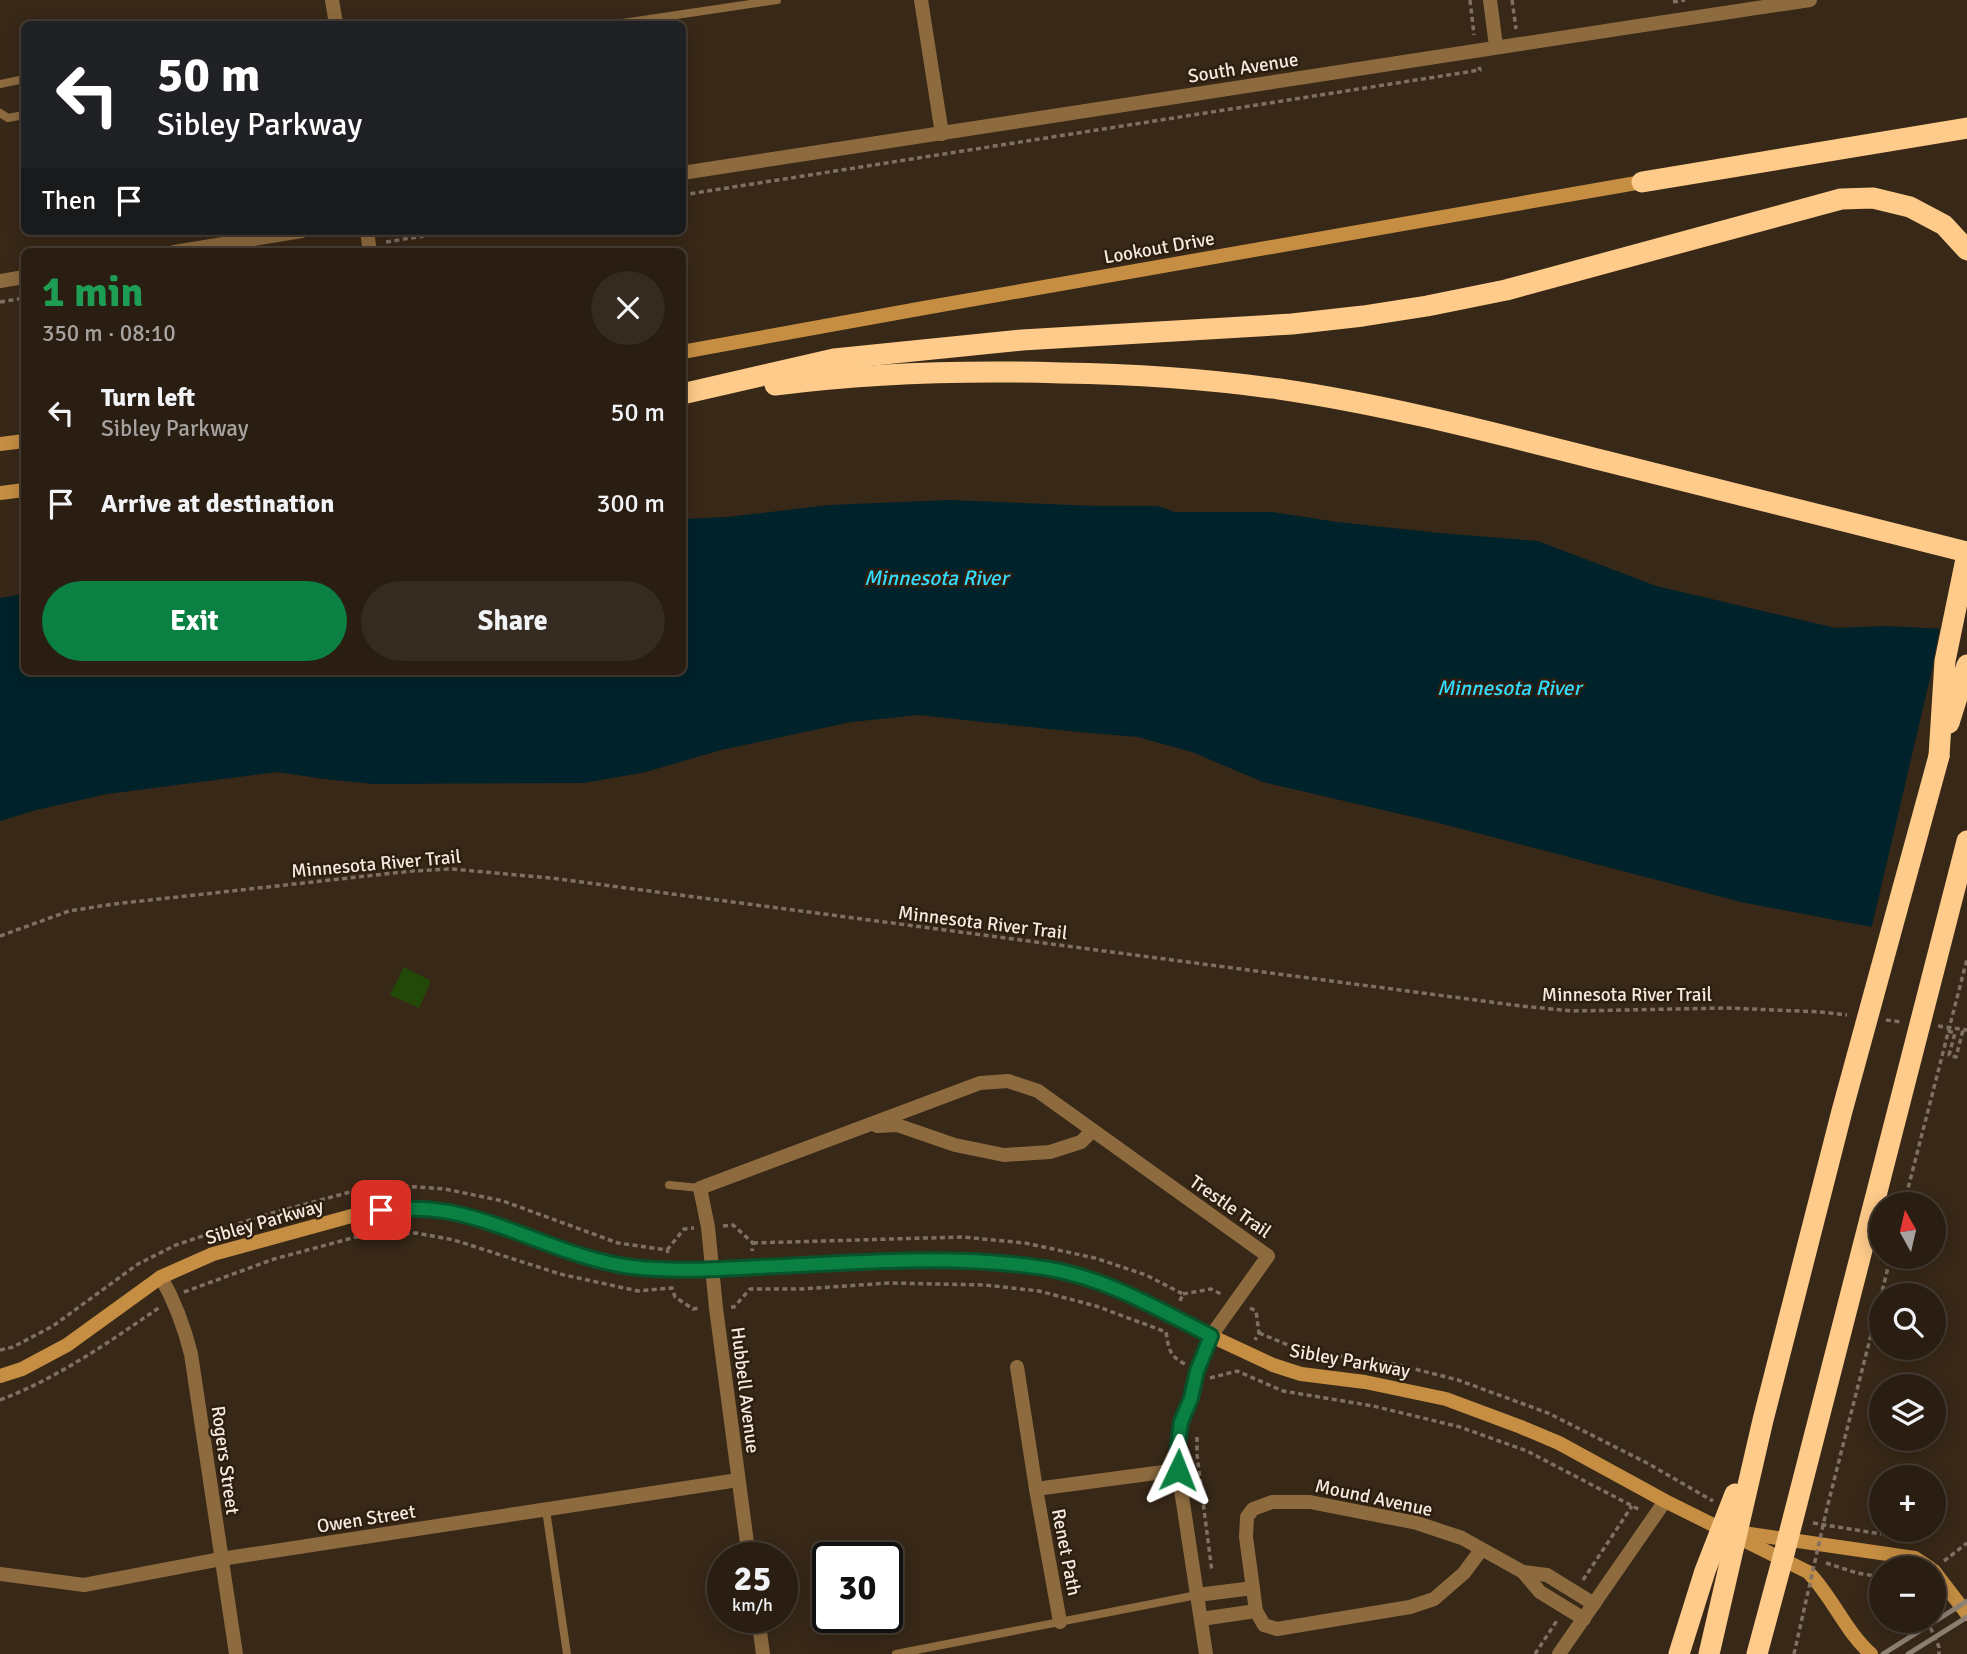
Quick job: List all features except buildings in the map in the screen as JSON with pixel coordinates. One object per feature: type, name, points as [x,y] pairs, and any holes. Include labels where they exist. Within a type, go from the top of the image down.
[{"type":"highway","points":[[1642,182],[1967,128]]},
{"type":"highway","points":[[1642,182],[1967,140]]},
{"type":"highway","points":[[686,394],[834,359],[1022,340],[1292,324],[1427,306],[1506,290],[1841,200],[1873,198],[1910,206],[1944,225],[1967,250]]},
{"type":"highway","points":[[686,395],[843,376],[932,372],[1108,374],[1193,379],[1279,389],[1471,428],[1967,553],[1945,661],[1939,756]]},
{"type":"highway","points":[[1709,1654],[1763,1420],[1846,1098],[1939,756],[1967,665]]},
{"type":"highway","points":[[1757,1654],[1785,1555],[1967,841]]},
{"type":"highway","points":[[1679,1654],[1705,1571],[1763,1420]]},
{"type":"highway","points":[[1770,1654],[1785,1555]]},
{"type":"street","points":[[332,0],[336,21]]},
{"type":"street","points":[[921,0],[942,134]]},
{"type":"street","points":[[1490,0],[1496,46]]},
{"type":"street","name":"South Avenue","points":[[686,172],[1496,46],[1811,0]]},
{"type":"street","name":"Lookout Drive","points":[[686,351],[1642,182]]},
{"type":"street","points":[[198,248],[278,235]]},
{"type":"street","points":[[0,281],[21,277]]},
{"type":"street","points":[[0,444],[21,441]]},
{"type":"street","points":[[0,493],[21,490]]},
{"type":"street","name":"Trestle Trail","points":[[700,1188],[980,1083],[1008,1081],[1038,1091],[1268,1256],[1211,1336]]},
{"type":"street","name":"Trestle Trail","points":[[866,1127],[897,1125],[955,1145],[1004,1155],[1050,1152],[1081,1142],[1091,1130]]},
{"type":"street","name":"Hubbell Avenue","points":[[700,1188],[708,1227],[711,1269],[747,1542]]},
{"type":"street","name":"Sibley Parkway","points":[[0,1376],[22,1369],[67,1345],[161,1277],[213,1254],[366,1212],[422,1209],[451,1213],[583,1257],[613,1265],[648,1269],[971,1261],[1052,1269],[1129,1293],[1273,1365],[1301,1374],[1365,1382],[1446,1399],[1559,1443],[1665,1501],[1724,1530],[1785,1555],[1820,1584],[1862,1646],[1871,1654]]},
{"type":"street","name":"Rogers Street","points":[[161,1277],[173,1298],[191,1354],[236,1654]]},
{"type":"street","points":[[1206,1654],[1178,1470],[1178,1444],[1181,1422],[1204,1375],[1211,1336]]},
{"type":"street","name":"Renet Path","points":[[1017,1367],[1035,1489],[1060,1622]]},
{"type":"street","name":"Renet Path","points":[[1035,1489],[1178,1470]]},
{"type":"street","name":"Owen Street","points":[[0,1574],[84,1585],[221,1559],[738,1480]]},
{"type":"street","points":[[1559,1654],[1665,1501]]},
{"type":"street","name":"Mound Avenue","points":[[1256,1611],[1246,1537],[1247,1517],[1253,1509],[1272,1502],[1310,1502],[1417,1523],[1462,1538],[1523,1572],[1547,1575],[1594,1605]]},
{"type":"street","name":"Sibley Parkway","points":[[1724,1530],[1901,1556]]},
{"type":"street","points":[[1200,1619],[1256,1611],[1264,1625],[1277,1629],[1410,1607],[1434,1599],[1464,1573],[1481,1550]]},
{"type":"street","name":"Mound Avenue","points":[[1523,1572],[1540,1592],[1584,1619]]},
{"type":"street","points":[[1946,1580],[1967,1614]]},
{"type":"street","points":[[1197,1595],[1253,1588]]},
{"type":"street","points":[[760,1633],[763,1654]]},
{"type":"lane","points":[[636,21],[777,0]]},
{"type":"lane","points":[[0,84],[21,80]]},
{"type":"lane","points":[[0,113],[8,118],[21,116]]},
{"type":"lane","points":[[669,1185],[700,1188]]},
{"type":"lane","points":[[546,1510],[568,1654]]},
{"type":"lane","points":[[896,1654],[1197,1595]]},
{"type":"path","points":[[1512,0],[1518,43]]},
{"type":"path","points":[[342,248],[427,235]]},
{"type":"path","points":[[0,302],[21,298]]},
{"type":"path","name":"Minnesota River Trail","points":[[0,936],[69,911],[114,904],[412,871],[471,870],[551,878],[1534,1008],[1572,1012],[1728,1008],[1821,1012],[1846,1016]]},
{"type":"path","points":[[1907,1192],[1967,959]]},
{"type":"path","points":[[1885,1020],[1911,1023]]},
{"type":"path","points":[[1937,1026],[1965,1030],[1956,1057],[1949,1055],[1955,1033],[1948,1031]]},
{"type":"path","points":[[0,1350],[13,1347],[53,1326],[138,1264],[176,1245],[265,1215],[354,1191],[403,1186],[445,1189],[503,1201],[618,1243],[667,1250],[675,1297],[693,1309],[734,1307],[750,1289],[802,1289],[889,1283],[985,1285],[1039,1291],[1096,1306],[1166,1332],[1170,1351],[1175,1359],[1204,1375],[1237,1371],[1283,1391],[1373,1406],[1460,1427],[1527,1451],[1654,1518]]},
{"type":"path","points":[[0,1401],[28,1390],[84,1359],[190,1289],[285,1256],[356,1237],[415,1233],[454,1240],[560,1274],[638,1291],[672,1287]]},
{"type":"path","points":[[1794,1654],[1827,1508],[1888,1269]]},
{"type":"path","points":[[1259,1333],[1288,1345],[1395,1364],[1458,1380],[1548,1413],[1647,1463],[1709,1500],[1721,1503]]},
{"type":"path","points":[[1204,1375],[1208,1388]]},
{"type":"path","points":[[1197,1427],[1197,1455],[1215,1593]]},
{"type":"path","points":[[1807,1521],[1869,1532]]},
{"type":"path","points":[[1946,1557],[1967,1543]]},
{"type":"path","points":[[1785,1555],[1792,1552],[1869,1575]]},
{"type":"path","points":[[1933,1633],[1939,1654]]},
{"type":"green space","points":[[404,967],[431,981],[419,1008],[390,995]]},
{"type":"water","name":"Minnesota River","points":[[949,500],[1157,506],[1175,512],[1272,512],[1337,522],[1538,541],[1656,586],[1836,628],[1885,626],[1946,629],[1948,956],[1872,927],[1741,902],[1435,822],[1263,782],[1192,752],[1138,737],[919,715],[851,722],[721,750],[646,772],[584,783],[374,784],[277,772],[107,794],[0,821],[0,598],[21,594],[21,675],[686,675],[686,519],[727,517],[829,505]]},
{"type":"pier","points":[[1940,626],[1967,630],[1967,963],[1947,960],[1871,930]]},
{"type":"railway","points":[[1883,1654],[1967,1601]]},
{"type":"railway","points":[[1908,1654],[1967,1617]]},
{"type":"route","points":[[381,1210],[422,1209],[451,1213],[583,1257],[613,1265],[648,1269],[971,1261],[1052,1269],[1129,1293],[1211,1336],[1181,1422],[1178,1470]]}]
